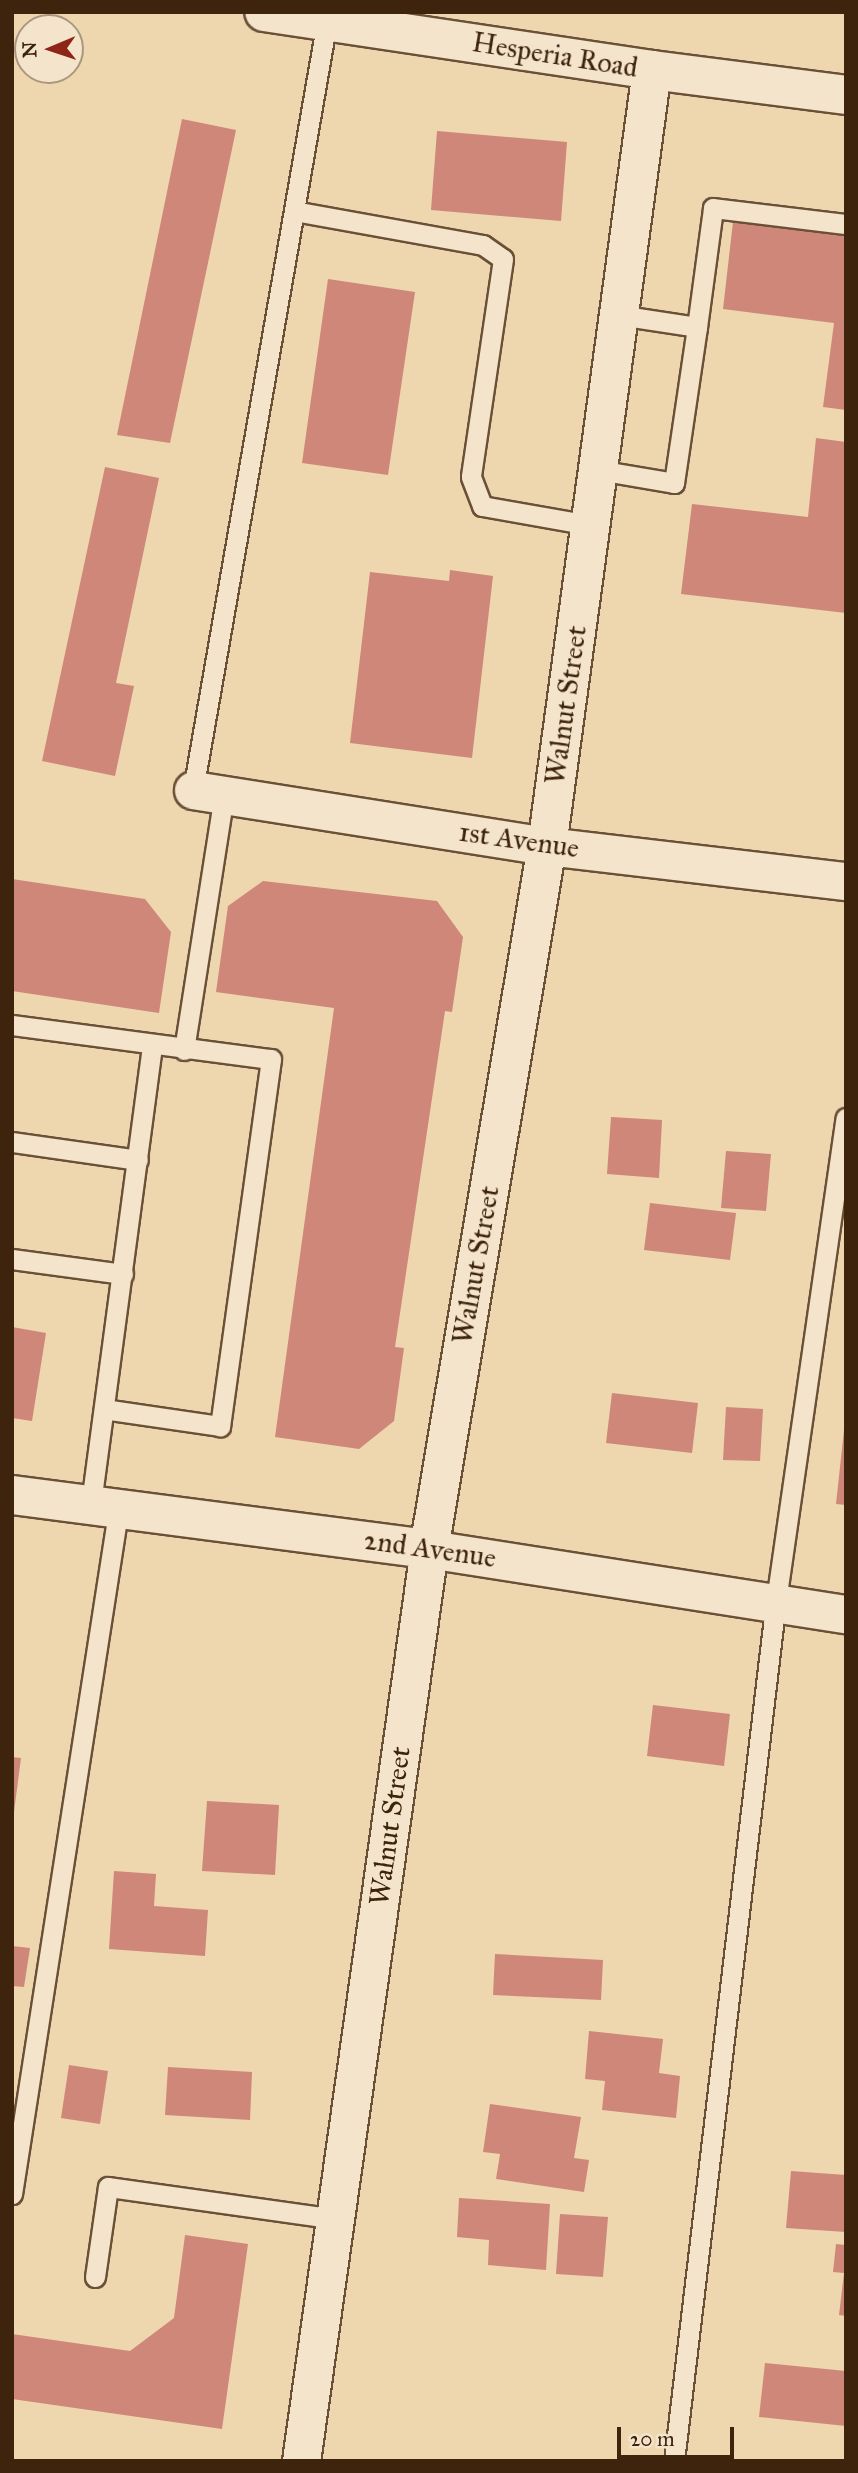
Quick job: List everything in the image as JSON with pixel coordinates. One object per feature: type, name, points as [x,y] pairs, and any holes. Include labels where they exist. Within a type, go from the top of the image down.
[{"type":"main road","name":"Hesperia Road","points":[[264,12],[652,70],[846,95]]},
{"type":"main road","name":"Walnut Street","points":[[429,1549],[547,845],[652,70]]},
{"type":"main road","name":"2nd Avenue","points":[[12,1495],[105,1504],[429,1549]]},
{"type":"street","name":"1st Avenue","points":[[209,793],[547,845],[846,881]]},
{"type":"street","name":"2nd Avenue","points":[[429,1549],[846,1614]]},
{"type":"street","name":"Walnut Street","points":[[301,2461],[429,1549]]},
{"type":"lane","points":[[184,1049],[209,793],[294,211],[327,21]]},
{"type":"lane","points":[[598,470],[674,483],[713,208],[846,224]]},
{"type":"lane","points":[[294,211],[483,245],[503,259],[471,477],[482,506],[590,525]]},
{"type":"lane","points":[[619,315],[697,327]]},
{"type":"lane","points":[[12,1026],[271,1059],[220,1426],[104,1409]]},
{"type":"lane","points":[[12,2194],[105,1504],[104,1409],[152,1045]]},
{"type":"lane","points":[[674,2461],[776,1601],[846,1118]]},
{"type":"lane","points":[[12,1142],[138,1160]]},
{"type":"lane","points":[[12,1259],[123,1274]]},
{"type":"lane","points":[[95,2277],[108,2187],[335,2219]]},
{"type":"building","points":[[182,119],[236,130],[170,443],[117,435]]},
{"type":"building","points":[[437,131],[567,142],[561,221],[431,210]]},
{"type":"building","points":[[733,222],[846,236],[846,410],[823,407],[834,323],[723,309]]},
{"type":"building","points":[[328,279],[415,292],[388,475],[302,463]]},
{"type":"building","points":[[816,438],[846,442],[846,613],[681,594],[692,504],[808,517]]},
{"type":"building","points":[[105,467],[159,478],[116,683],[134,686],[115,776],[42,761]]},
{"type":"building","points":[[450,570],[493,576],[472,758],[350,743],[370,572],[449,581]]},
{"type":"building","points":[[12,879],[145,899],[171,932],[159,1013],[12,991]]},
{"type":"building","points":[[263,881],[437,901],[463,937],[452,1012],[445,1011],[395,1347],[404,1348],[394,1421],[359,1449],[275,1437],[334,1008],[216,992],[228,906]]},
{"type":"building","points":[[611,1117],[662,1120],[659,1178],[607,1174]]},
{"type":"building","points":[[726,1151],[771,1154],[766,1211],[721,1208]]},
{"type":"building","points":[[650,1203],[736,1213],[730,1260],[644,1250]]},
{"type":"building","points":[[12,1327],[46,1333],[32,1421],[12,1418]]},
{"type":"building","points":[[612,1393],[698,1403],[692,1453],[606,1443]]},
{"type":"building","points":[[726,1407],[763,1409],[760,1461],[723,1460]]},
{"type":"building","points":[[846,1430],[846,1505],[836,1504]]},
{"type":"building","points":[[653,1705],[730,1714],[724,1766],[647,1756]]},
{"type":"building","points":[[12,1757],[21,1758],[14,1812],[12,1812]]},
{"type":"building","points":[[207,1801],[279,1805],[275,1875],[202,1871]]},
{"type":"building","points":[[114,1871],[156,1874],[154,1906],[208,1910],[205,1956],[109,1949]]},
{"type":"building","points":[[12,1946],[30,1948],[24,1987],[12,1986]]},
{"type":"building","points":[[495,1954],[603,1960],[601,2000],[493,1995]]},
{"type":"building","points":[[589,2031],[663,2039],[659,2073],[680,2076],[676,2118],[602,2110],[605,2081],[585,2079]]},
{"type":"building","points":[[69,2065],[108,2071],[100,2124],[61,2118]]},
{"type":"building","points":[[168,2067],[252,2072],[250,2120],[165,2115]]},
{"type":"building","points":[[490,2104],[581,2117],[574,2158],[589,2160],[584,2192],[496,2179],[500,2154],[483,2152]]},
{"type":"building","points":[[791,2171],[846,2175],[846,2232],[786,2228]]},
{"type":"building","points":[[459,2198],[550,2204],[546,2270],[488,2265],[489,2240],[457,2237]]},
{"type":"building","points":[[560,2214],[608,2217],[603,2277],[556,2274]]},
{"type":"building","points":[[185,2235],[248,2244],[222,2429],[12,2399],[12,2334],[130,2351],[174,2318]]},
{"type":"building","points":[[836,2244],[846,2245],[846,2316],[839,2315],[844,2273],[833,2272]]},
{"type":"building","points":[[765,2363],[846,2371],[846,2426],[759,2417]]}]
